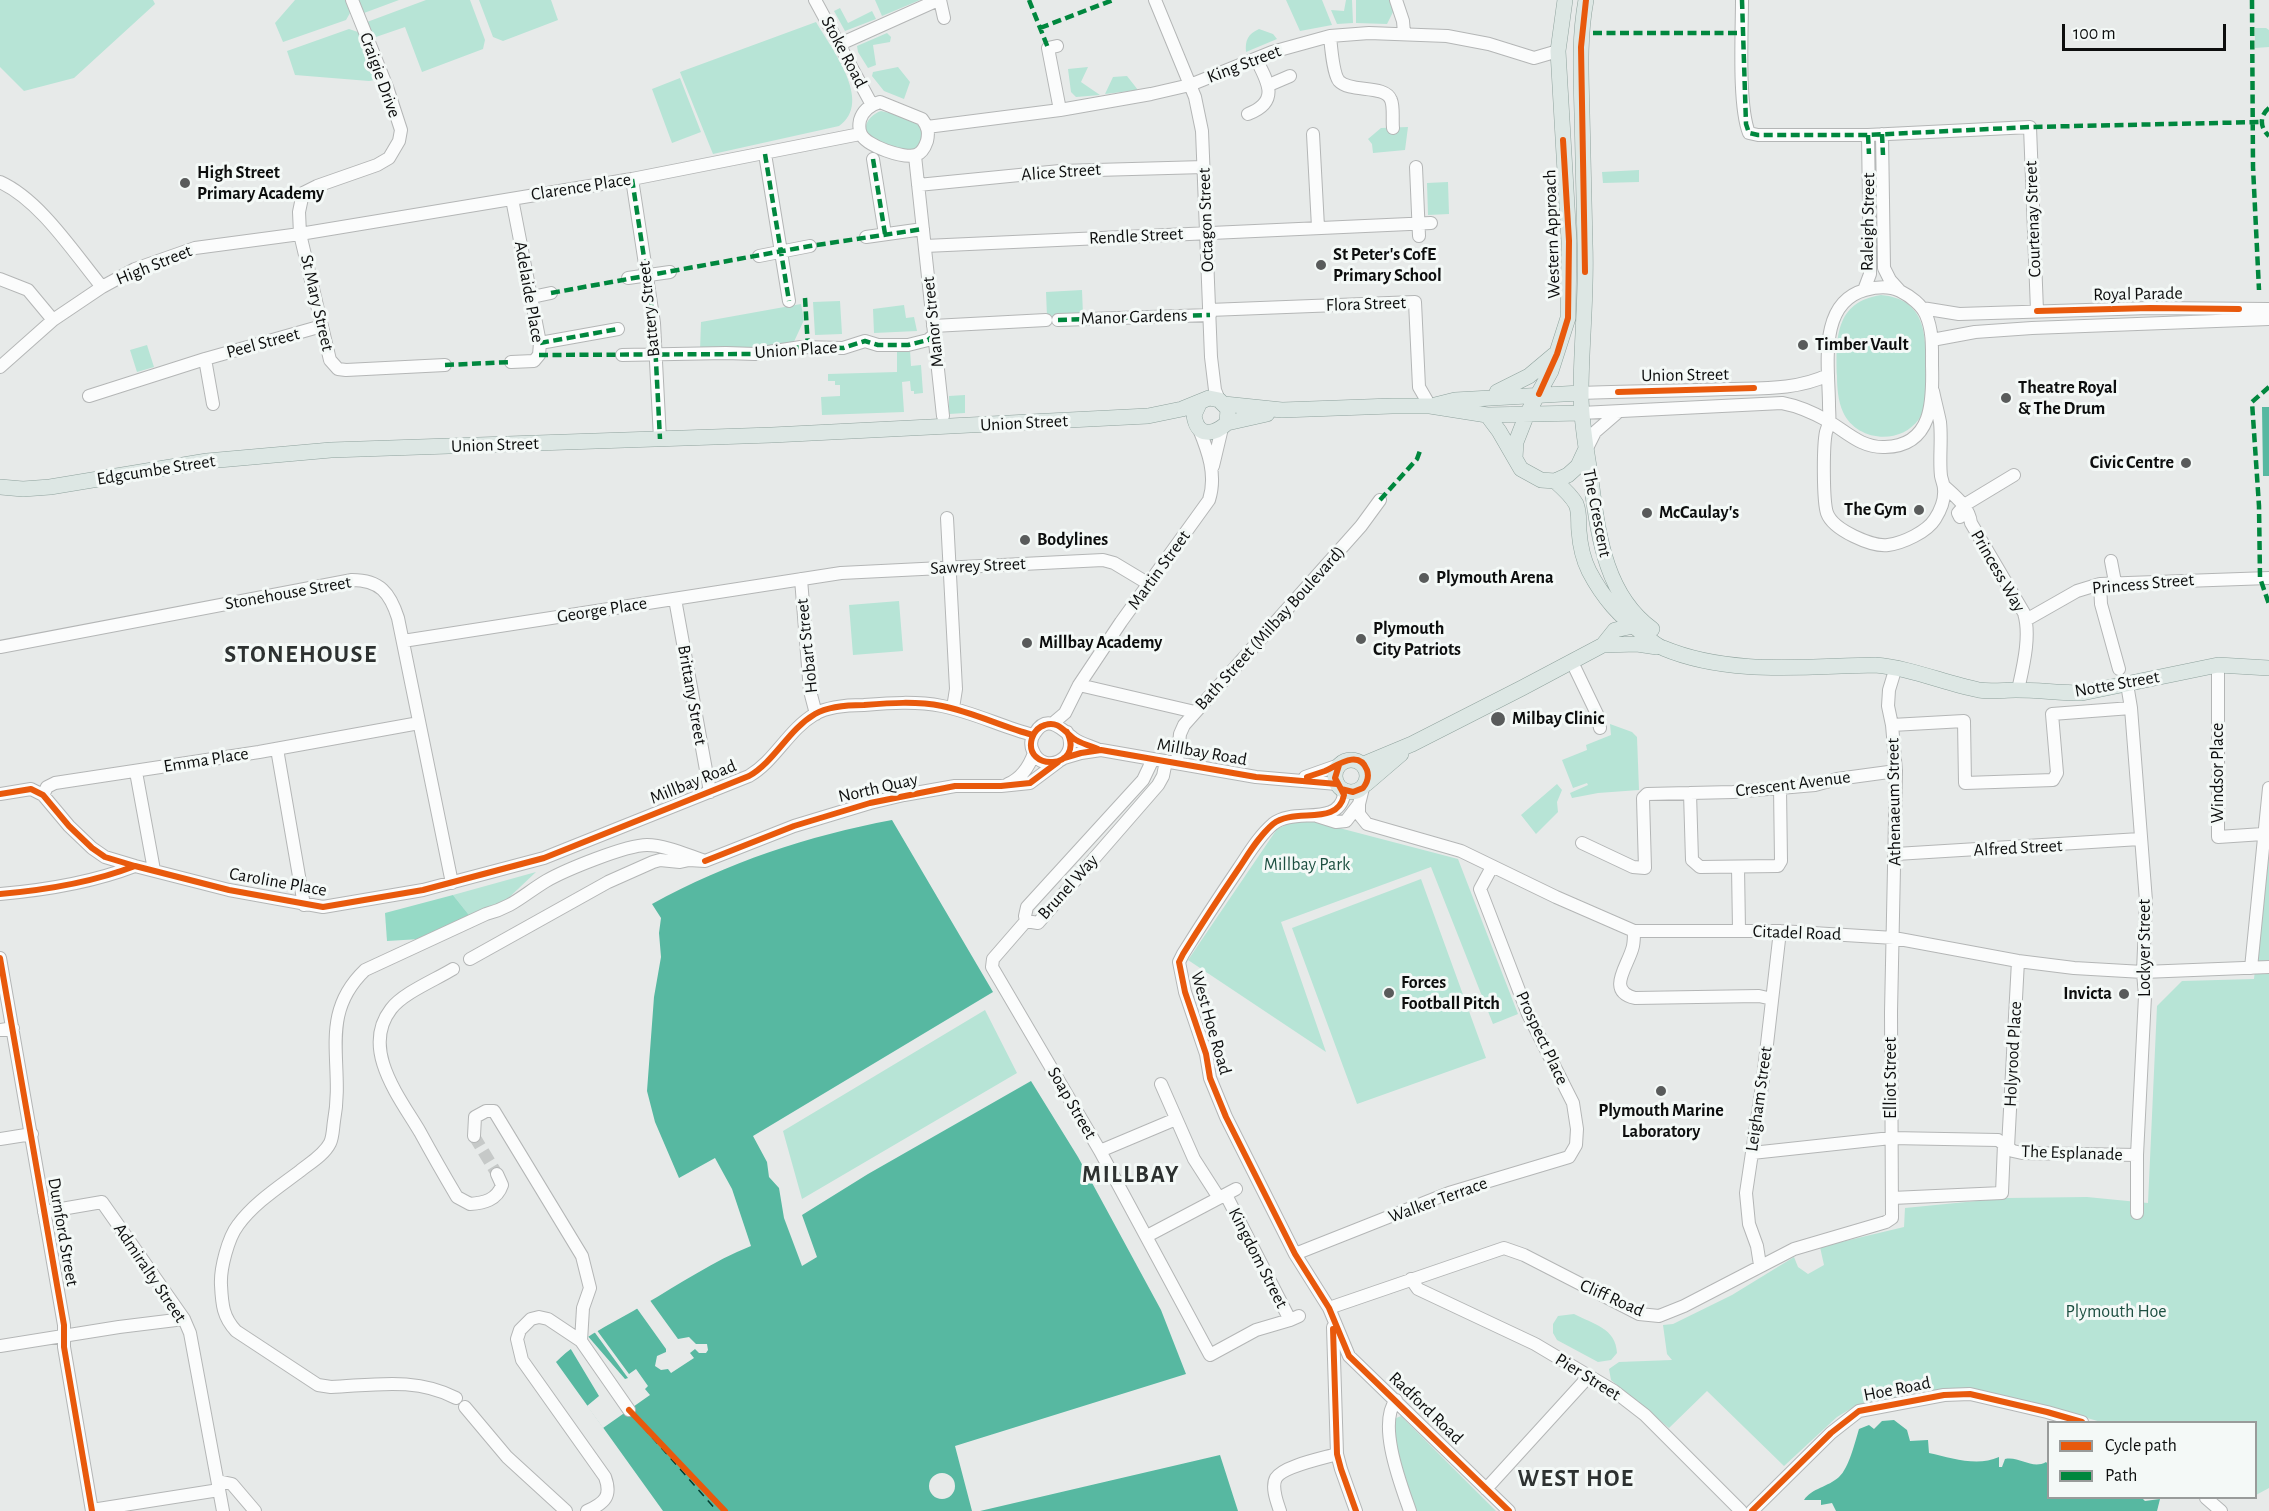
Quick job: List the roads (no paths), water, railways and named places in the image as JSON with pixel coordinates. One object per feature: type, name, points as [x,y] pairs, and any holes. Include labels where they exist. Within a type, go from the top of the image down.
[{"type":"main road","name":"Western Approach","points":[[1527,414],[1539,394],[1558,351],[1568,318],[1570,278],[1558,51],[1565,0]]},
{"type":"main road","name":"Western Approach","points":[[1581,413],[1585,251],[1581,47],[1586,0]]},
{"type":"main road","points":[[1477,398],[1515,386],[1543,366],[1558,351]]},
{"type":"main road","name":"Union Street","points":[[1430,406],[1477,398],[1581,393]]},
{"type":"main road","points":[[1209,398],[1221,402],[1228,409],[1225,426],[1217,432],[1209,433],[1198,427],[1194,415],[1202,401],[1209,398]]},
{"type":"main road","name":"Union Street","points":[[313,452],[900,429],[1148,416],[1166,413],[1202,401]]},
{"type":"main road","name":"Union Street","points":[[1221,402],[1282,410],[1430,406],[1487,415],[1581,413]]},
{"type":"main road","name":"Union Street","points":[[1225,426],[1282,410]]},
{"type":"main road","name":"The Crescent","points":[[1581,413],[1585,451],[1603,554],[1616,586],[1637,624],[1662,648],[1740,667],[1896,667]]},
{"type":"main road","points":[[1515,458],[1516,442],[1527,414]]},
{"type":"main road","name":"The Crescent","points":[[1487,415],[1499,430],[1521,470],[1530,476],[1555,481],[1568,476],[1578,466],[1585,451]]},
{"type":"main road","name":"Union Street","points":[[1148,416],[1198,427]]},
{"type":"main road","name":"Edgcumbe Street","points":[[0,487],[22,489],[50,487],[207,461],[313,452]]},
{"type":"main road","name":"The Crescent","points":[[1555,481],[1575,502],[1582,552],[1587,567],[1605,599],[1616,612],[1683,654]]},
{"type":"main road","points":[[1364,764],[1412,744],[1603,645],[1615,630],[1616,612]]},
{"type":"main road","points":[[1615,630],[1637,624]]},
{"type":"main road","points":[[1603,645],[1637,644],[1662,648]]},
{"type":"main road","name":"Notte Street","points":[[1896,667],[1978,690],[2082,693],[2218,665],[2269,669]]},
{"type":"main road","points":[[1364,786],[1368,776],[1364,764],[1354,759],[1343,761],[1339,765],[1335,775],[1339,786],[1353,792],[1364,786],[1412,744]]},
{"type":"street","name":"Craigie Drive","points":[[300,234],[299,212],[303,193],[377,165],[389,158],[399,141],[401,130],[387,87],[352,0]]},
{"type":"street","name":"Stoke Road","points":[[815,0],[872,105]]},
{"type":"street","points":[[840,44],[939,0],[944,18]]},
{"type":"street","name":"Octagon Street","points":[[1155,0],[1195,97],[1200,121],[1204,167],[1211,357],[1215,390],[1221,402]]},
{"type":"street","points":[[1396,0],[1403,21],[1404,33]]},
{"type":"street","points":[[1742,0],[1746,124],[1749,133],[1758,135],[1882,134]]},
{"type":"street","name":"King Street","points":[[927,127],[1060,110],[1151,94],[1190,85],[1300,43],[1330,36],[1404,33],[1447,36],[1489,44],[1534,58],[1558,51]]},
{"type":"street","points":[[1330,36],[1335,74],[1339,81],[1346,86],[1383,92],[1388,96],[1391,100],[1393,128]]},
{"type":"street","points":[[1057,46],[1048,48],[1060,110]]},
{"type":"street","points":[[1248,114],[1262,107],[1267,99],[1269,85],[1256,59]]},
{"type":"street","points":[[1269,85],[1290,76]]},
{"type":"street","points":[[880,102],[922,119],[929,134],[925,148],[915,156],[905,156],[891,153],[865,140],[860,134],[861,116],[872,105],[880,102]]},
{"type":"street","name":"Courtenay Street","points":[[1882,134],[2030,127],[2037,311]]},
{"type":"street","name":"Clarence Place","points":[[300,234],[632,179],[860,134]]},
{"type":"street","points":[[1313,134],[1318,227]]},
{"type":"street","name":"Raleigh Street","points":[[1882,134],[1884,268],[1890,280],[1899,290]]},
{"type":"street","name":"Raleigh Street","points":[[1864,290],[1870,274],[1869,135]]},
{"type":"street","points":[[765,153],[789,301]]},
{"type":"street","name":"Manor Street","points":[[915,156],[943,416]]},
{"type":"street","points":[[873,159],[885,234]]},
{"type":"street","name":"Alice Street","points":[[918,185],[1060,171],[1204,167]]},
{"type":"street","name":"Rendle Street","points":[[925,246],[1318,227],[1423,227],[1416,167]]},
{"type":"street","name":"Battery Street","points":[[632,179],[654,323],[660,439]]},
{"type":"street","points":[[0,182],[12,187],[30,201],[102,287]]},
{"type":"street","name":"Adelaide Place","points":[[511,362],[534,361],[539,355],[540,343],[512,199]]},
{"type":"street","points":[[866,237],[923,229]]},
{"type":"street","name":"High Street","points":[[0,367],[53,320],[102,287],[135,269],[195,248],[300,234]]},
{"type":"street","name":"St Mary Street","points":[[300,234],[330,360],[338,369],[445,365]]},
{"type":"street","points":[[759,256],[810,246]]},
{"type":"street","points":[[628,278],[670,272]]},
{"type":"street","points":[[0,279],[28,290],[53,320]]},
{"type":"street","points":[[1830,422],[1860,442],[1885,447],[1903,444],[1912,439],[1923,427],[1932,405],[1932,340],[1926,314],[1922,308],[1899,290],[1888,288],[1864,290],[1846,299],[1834,316],[1829,342],[1830,422],[1825,443],[1827,515],[1835,525],[1872,545],[1885,546],[1897,543],[1932,524],[1938,514],[1945,487],[1941,478],[1940,422],[1933,391]]},
{"type":"street","points":[[532,297],[551,293]]},
{"type":"street","name":"Flora Street","points":[[1210,313],[1415,302],[1419,387],[1430,406]]},
{"type":"street","name":"Royal Parade","points":[[1922,308],[1959,314],[2150,308],[2269,309]]},
{"type":"street","name":"Manor Gardens","points":[[934,330],[1052,320],[1210,313]]},
{"type":"street","name":"Royal Parade","points":[[1932,340],[1975,332],[2032,328],[2269,319]]},
{"type":"street","name":"Peel Street","points":[[89,396],[205,359],[322,327]]},
{"type":"street","points":[[540,343],[618,329]]},
{"type":"street","name":"Union Place","points":[[654,354],[755,354],[801,347],[835,349],[865,341],[878,345],[908,345],[928,340],[934,330]]},
{"type":"street","points":[[622,355],[654,354]]},
{"type":"street","name":"Octagon Street","points":[[1202,401],[1211,357]]},
{"type":"street","name":"Peel Street","points":[[205,359],[213,404]]},
{"type":"street","name":"Union Street","points":[[1581,393],[1785,386],[1807,383],[1828,375]]},
{"type":"street","name":"Union Street","points":[[1581,413],[1782,403],[1801,408],[1830,422]]},
{"type":"street","points":[[1585,451],[1593,435],[1606,420],[1617,413]]},
{"type":"street","name":"Martin Street","points":[[1212,470],[1225,426]]},
{"type":"street","name":"Martin Street","points":[[1052,724],[1065,713],[1079,685],[1209,500],[1212,490],[1212,470],[1209,454],[1198,427]]},
{"type":"street","points":[[1965,515],[2014,475]]},
{"type":"street","name":"Princess Way","points":[[1945,487],[1965,515],[2020,605],[2026,620],[2025,655],[2018,690]]},
{"type":"street","name":"Bath Street (Milbay Boulevard)","points":[[1166,761],[1184,724],[1380,500]]},
{"type":"street","name":"Princess Way","points":[[1938,514],[1965,515]]},
{"type":"street","points":[[946,518],[956,689],[953,708]]},
{"type":"street","name":"Sawrey Street","points":[[801,579],[841,573],[1103,560],[1114,563],[1149,584]]},
{"type":"street","points":[[2111,561],[2115,582]]},
{"type":"street","name":"Princess Street","points":[[2026,620],[2077,591],[2100,584],[2269,578]]},
{"type":"street","name":"George Place","points":[[403,641],[801,579]]},
{"type":"street","name":"Hobart Street","points":[[801,579],[810,691],[816,714]]},
{"type":"street","name":"Stonehouse Street","points":[[0,647],[362,580],[372,581],[388,595],[393,603],[403,641],[452,883]]},
{"type":"street","points":[[2100,584],[2101,604],[2119,669]]},
{"type":"street","name":"Brittany Street","points":[[675,599],[710,792]]},
{"type":"street","points":[[1572,662],[1597,714],[1600,728]]},
{"type":"street","name":"Windsor Place","points":[[2218,665],[2218,837],[2263,834]]},
{"type":"street","name":"Athenaeum Street","points":[[1894,938],[1896,771],[1888,706],[1889,690],[1896,667]]},
{"type":"street","name":"Lockyer Street","points":[[2127,684],[2131,708],[2146,901],[2137,1213]]},
{"type":"street","points":[[1079,685],[1195,712]]},
{"type":"street","name":"Millbay Road","points":[[452,883],[544,858],[757,772],[789,735],[816,714],[836,707],[909,702],[953,708],[1006,728],[1033,735]]},
{"type":"street","points":[[1892,725],[1964,720],[1965,783],[2053,780],[2057,773],[2052,714],[2131,708]]},
{"type":"street","name":"Emma Place","points":[[43,795],[47,788],[55,783],[277,749],[419,723]]},
{"type":"street","points":[[1052,724],[1058,725],[1067,732],[1071,743],[1070,748],[1061,760],[1042,761],[1034,753],[1031,741],[1041,726],[1052,724]]},
{"type":"street","name":"Millbay Road","points":[[1067,732],[1081,743],[1101,750],[1256,777],[1298,779],[1339,786]]},
{"type":"street","points":[[277,749],[304,905]]},
{"type":"street","name":"Millbay Road","points":[[1061,760],[1081,753],[1101,750]]},
{"type":"street","points":[[1004,786],[1027,770],[1034,753]]},
{"type":"street","name":"North Quay","points":[[705,861],[794,826],[870,803],[955,786],[1004,786],[1030,783],[1061,760]]},
{"type":"street","name":"Brunel Way","points":[[1166,761],[1163,776],[1158,785],[1046,914],[1038,923],[1026,921],[1024,915],[1027,907],[1143,780],[1166,761]]},
{"type":"street","name":"Millbay Road","points":[[1298,779],[1339,765]]},
{"type":"street","name":"Crescent Avenue","points":[[1582,843],[1633,867],[1645,868],[1643,798],[1647,794],[1815,785],[1837,779],[1896,771]]},
{"type":"street","points":[[136,772],[153,870]]},
{"type":"street","name":"West Hoe Road","points":[[1331,1314],[1296,1254],[1226,1117],[1210,1078],[1206,1054],[1185,992],[1179,962],[1204,920],[1270,827],[1278,820],[1287,817],[1330,813],[1339,808],[1344,795],[1339,786]]},
{"type":"street","points":[[1359,804],[1364,786]]},
{"type":"street","points":[[1690,793],[1692,860],[1700,867],[1778,866],[1781,861],[1780,788]]},
{"type":"street","points":[[2251,968],[2269,788]]},
{"type":"street","points":[[0,794],[31,789],[43,795],[69,826],[105,857],[107,866],[105,877]]},
{"type":"street","name":"West Hoe Road","points":[[1315,815],[1336,822],[1346,820],[1359,804]]},
{"type":"street","name":"Citadel Road","points":[[1359,804],[1359,814],[1367,824],[1461,851],[1634,931],[1780,931],[1894,938],[2018,961],[2074,968],[2143,972],[2269,966]]},
{"type":"street","name":"Alfred Street","points":[[1896,854],[2140,839]]},
{"type":"street","points":[[456,1398],[439,1389],[417,1384],[331,1387],[318,1385],[236,1331],[227,1322],[222,1303],[220,1280],[223,1262],[237,1226],[267,1197],[318,1158],[330,1142],[339,1096],[336,1024],[340,1004],[353,982],[365,970],[486,914],[508,907],[548,880],[619,850],[648,845],[705,861]]},
{"type":"street","name":"Caroline Place","points":[[105,857],[229,890],[323,907],[345,905],[452,883]]},
{"type":"street","points":[[470,959],[642,866],[660,860],[705,861]]},
{"type":"street","points":[[0,894],[86,882],[135,866]]},
{"type":"street","name":"Prospect Place","points":[[1492,867],[1480,890],[1528,1014],[1574,1103],[1576,1145]]},
{"type":"street","points":[[1738,867],[1739,930]]},
{"type":"street","name":"Soap Street","points":[[1026,921],[993,959],[992,967],[1100,1151],[1210,1355]]},
{"type":"street","points":[[1634,931],[1634,945],[1620,983],[1626,996],[1635,998],[1759,996],[1772,999]]},
{"type":"street","name":"Leigham Street","points":[[1760,1265],[1746,1205],[1780,931]]},
{"type":"street","name":"Elliot Street","points":[[1892,1218],[1891,1012],[1894,938]]},
{"type":"street","name":"Durnford Street","points":[[0,958],[64,1325],[64,1347],[92,1511]]},
{"type":"street","name":"Holyrood Place","points":[[1892,1198],[2002,1193],[2018,961]]},
{"type":"street","points":[[453,969],[412,993],[391,1009],[381,1033],[382,1057],[392,1085],[457,1197],[470,1204],[491,1200],[499,1193],[502,1185],[496,1174]]},
{"type":"street","points":[[0,1030],[13,1028]]},
{"type":"street","name":"Kingdom Street","points":[[1161,1084],[1194,1159],[1227,1194],[1295,1318],[1256,1330],[1210,1355]]},
{"type":"street","points":[[474,1136],[475,1117],[486,1111],[494,1111],[582,1256],[590,1287],[583,1308],[581,1341]]},
{"type":"street","points":[[1100,1151],[1176,1119]]},
{"type":"street","points":[[0,1139],[32,1134]]},
{"type":"street","name":"The Esplanade","points":[[1752,1154],[1891,1138],[1998,1140],[2022,1154],[2137,1155]]},
{"type":"street","name":"Walker Terrace","points":[[1296,1254],[1449,1193],[1569,1157],[1576,1145]]},
{"type":"street","points":[[1147,1236],[1227,1194]]},
{"type":"street","name":"Admiralty Street","points":[[44,1212],[102,1202],[184,1319],[190,1333],[223,1511]]},
{"type":"street","name":"Cliff Road","points":[[1331,1314],[1411,1279],[1504,1248],[1524,1255],[1639,1314],[1659,1316],[1684,1306],[1794,1249],[1892,1218]]},
{"type":"street","name":"Pier Street","points":[[1411,1279],[1418,1289],[1535,1344],[1614,1391],[1645,1415],[1741,1511]]},
{"type":"street","points":[[1331,1314],[1338,1454],[1356,1511]]},
{"type":"street","name":"Radford Road","points":[[1331,1314],[1349,1356],[1509,1511]]},
{"type":"street","points":[[587,1511],[603,1500],[609,1488],[605,1476],[522,1360],[517,1339],[525,1323],[539,1317],[548,1319],[581,1341],[629,1410]]},
{"type":"street","points":[[0,1346],[184,1319]]},
{"type":"street","points":[[1335,1370],[1349,1356]]},
{"type":"street","points":[[1486,1489],[1589,1376]]},
{"type":"street","name":"Hoe Road","points":[[1752,1511],[1831,1433],[1859,1411],[1944,1395],[1970,1394],[2078,1421]]},
{"type":"street","points":[[1396,1400],[1392,1404],[1390,1414],[1391,1456],[1410,1511]]},
{"type":"street","points":[[465,1407],[507,1457],[567,1511]]},
{"type":"street","points":[[1280,1511],[1274,1485],[1276,1477],[1286,1470],[1338,1454]]},
{"type":"street","points":[[92,1511],[232,1484],[255,1511]]},
{"type":"street","points":[[2208,1499],[2222,1511]]},
{"type":"tunnel","points":[[474,1136],[497,1174]]},
{"type":"place","name":"High Street Primary Academy","points":[[185,183]]},
{"type":"place","name":"St Peter's CofE Primary School","points":[[1321,265]]},
{"type":"place","name":"Timber Vault","points":[[1803,345]]},
{"type":"place","name":"Theatre Royal & The Drum","points":[[2006,398]]},
{"type":"place","name":"Civic Centre","points":[[2186,463]]},
{"type":"place","name":"The Gym","points":[[1919,510]]},
{"type":"place","name":"McCaulay's","points":[[1647,513]]},
{"type":"place","name":"Bodylines","points":[[1025,540]]},
{"type":"place","name":"Plymouth Arena","points":[[1424,578]]},
{"type":"place","name":"Plymouth City Patriots","points":[[1361,639]]},
{"type":"place","name":"Millbay Academy","points":[[1027,643]]},
{"type":"place","name":"Milbay Clinic","points":[[1498,719]]},
{"type":"place","name":"Forces Football Pitch","points":[[1389,993]]},
{"type":"place","name":"Invicta","points":[[2124,994]]},
{"type":"place","name":"Plymouth Marine Laboratory","points":[[1661,1091]]},
{"type":"district","name":"STONEHOUSE","points":[[301,655]]},
{"type":"district","name":"MILLBAY","points":[[1131,1175]]},
{"type":"district","name":"WEST HOE","points":[[1576,1479]]},
{"type":"park label","name":"Millbay Park","points":[[1307,865]]},
{"type":"park label","name":"Plymouth Hoe","points":[[2116,1312]]}]
